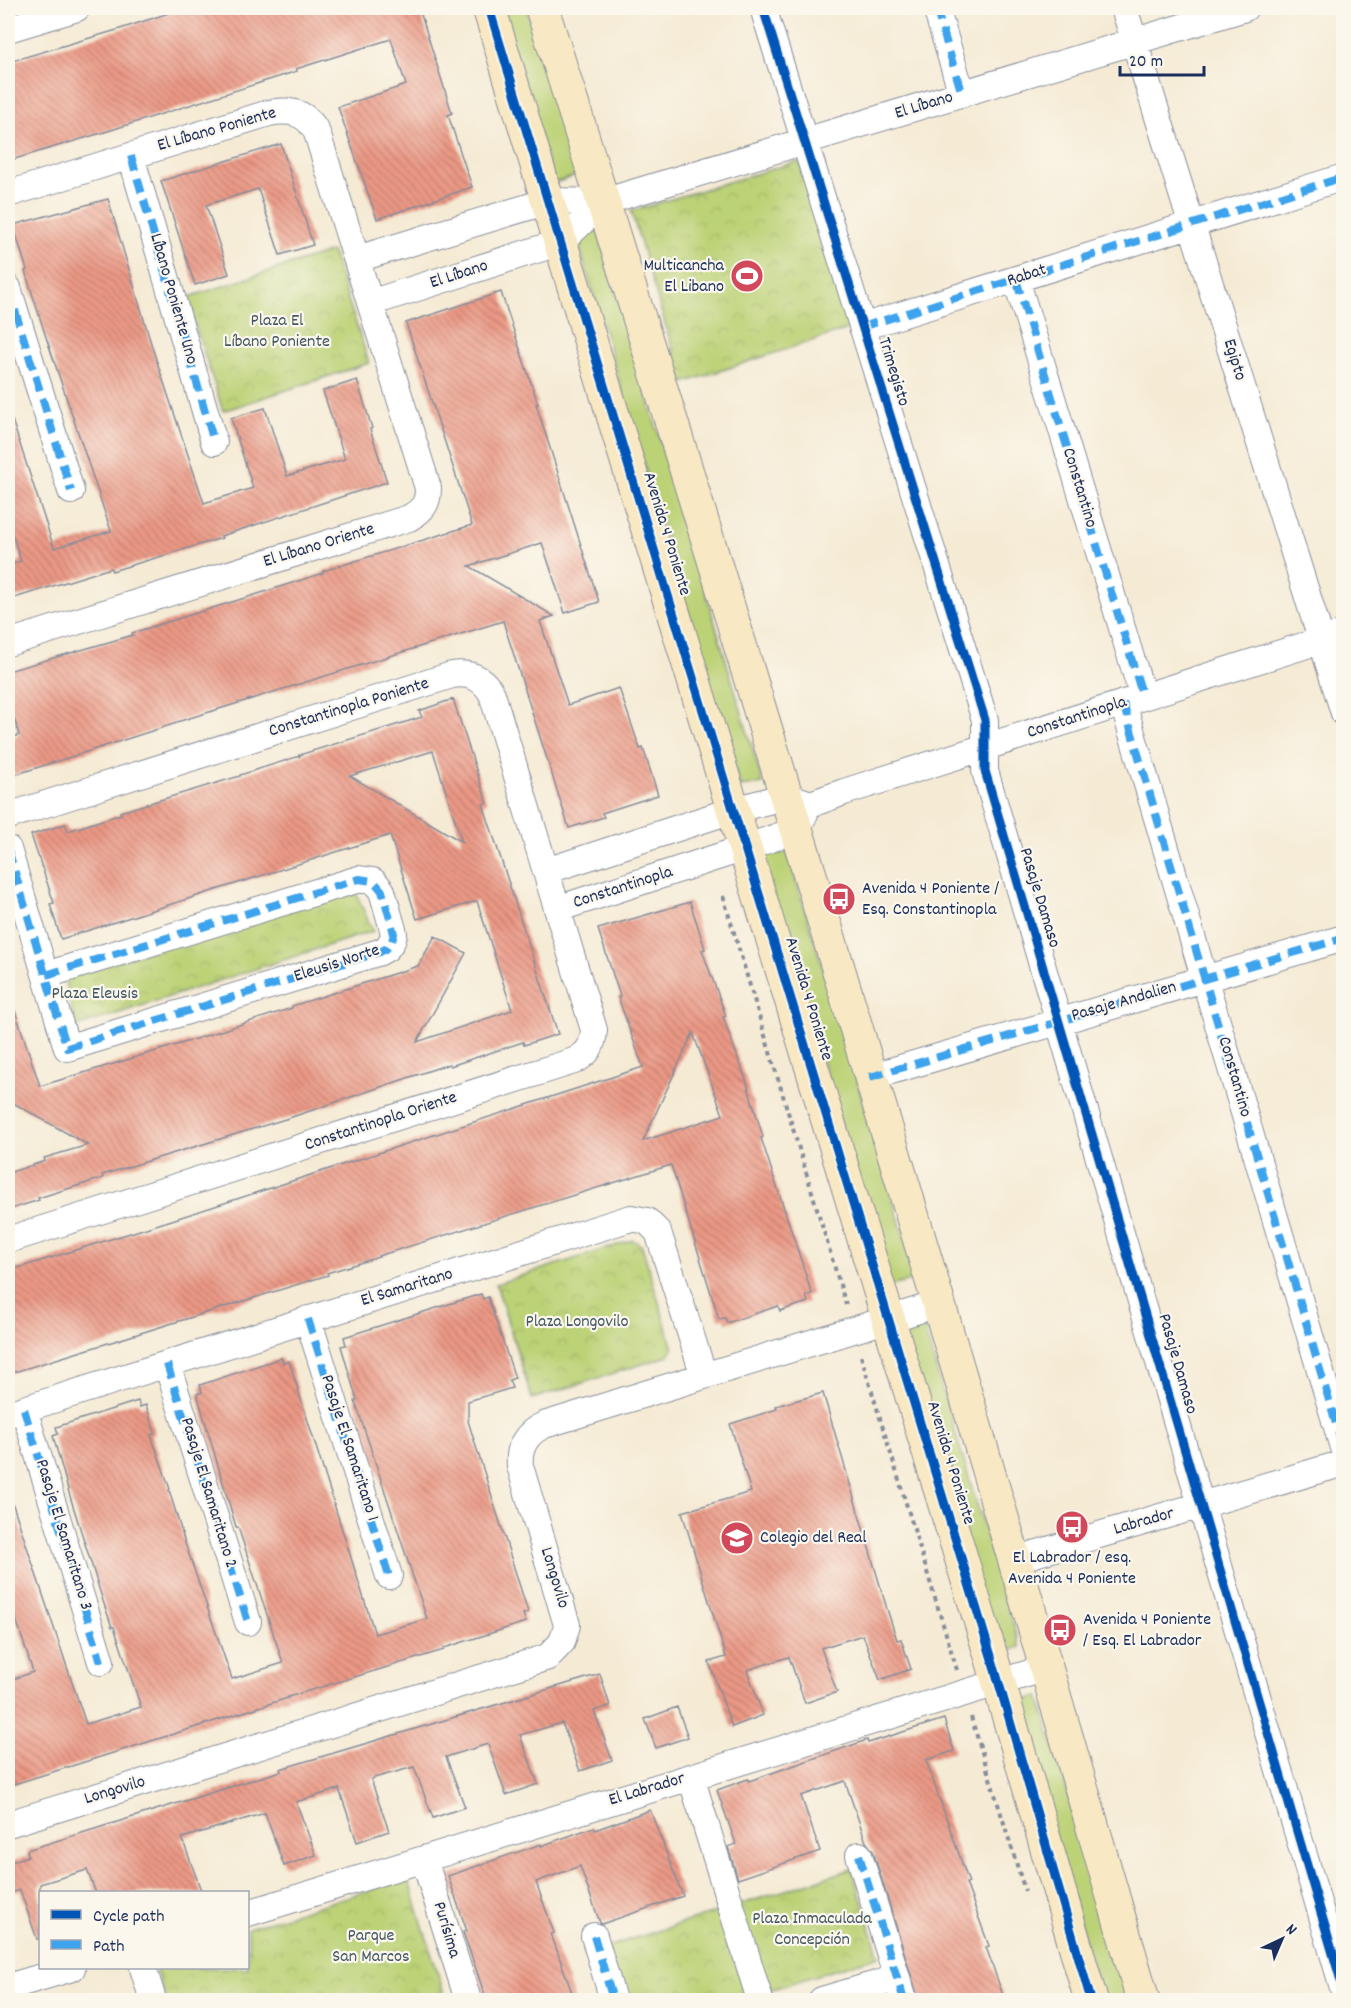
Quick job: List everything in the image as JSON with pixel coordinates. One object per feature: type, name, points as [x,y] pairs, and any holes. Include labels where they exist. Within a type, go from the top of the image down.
[{"type":"street","points":[[8,29],[77,8]]},
{"type":"street","name":"Avenida 4 Poniente","points":[[489,8],[999,1682],[1091,2001]]},
{"type":"street","name":"Avenida 4 Poniente","points":[[542,8],[798,810],[870,1077],[1143,2001]]},
{"type":"street","name":"Trimegisto","points":[[763,8],[985,720],[985,747]]},
{"type":"street","points":[[936,8],[962,94]]},
{"type":"street","name":"Egipto","points":[[1124,8],[1191,224],[1333,637],[1344,713]]},
{"type":"street","name":"El Líbano","points":[[357,259],[548,201],[603,202],[1245,8]]},
{"type":"street","name":"El Líbano Poniente","points":[[8,194],[269,113],[284,110],[303,115],[313,124],[317,133],[370,303]]},
{"type":"street","name":"Líbano Poniente Uno","points":[[131,156],[214,441]]},
{"type":"street","name":"Rabat","points":[[862,327],[1344,177]]},
{"type":"street","name":"El Líbano","points":[[370,303],[561,242],[603,202]]},
{"type":"street","name":"Constantino","points":[[1016,279],[1133,700],[1205,979],[1344,1451]]},
{"type":"street","points":[[8,288],[71,490]]},
{"type":"street","name":"El Líbano Oriente","points":[[8,643],[419,513],[426,506],[428,488],[370,303]]},
{"type":"street","name":"Constantinopla","points":[[551,889],[745,848],[798,810],[985,747],[1333,637]]},
{"type":"street","name":"Constantinopla Poniente","points":[[8,816],[452,675],[468,675],[482,681],[492,694],[551,889]]},
{"type":"street","name":"Pasaje Damaso","points":[[985,747],[985,771],[1344,1991]]},
{"type":"street","name":"Constantinopla","points":[[551,889],[733,810],[798,810]]},
{"type":"street","name":"Eleusis Norte","points":[[8,849],[67,1048],[380,952],[387,948],[393,934],[382,891],[373,881],[359,879],[46,975]]},
{"type":"street","name":"Constantinopla Oriente","points":[[8,1240],[583,1056],[590,1049],[594,1040],[594,1030],[551,889]]},
{"type":"street","name":"Pasaje Andalien","points":[[870,1077],[1344,938]]},
{"type":"street","name":"El Samaritano","points":[[16,1412],[631,1218],[647,1221],[658,1232],[704,1376]]},
{"type":"street","name":"Longovilo","points":[[8,1824],[549,1657],[562,1642],[567,1624],[520,1466],[519,1458],[524,1442],[536,1429],[938,1304]]},
{"type":"street","name":"Pasaje El Samaritano 1","points":[[308,1319],[389,1576]]},
{"type":"street","name":"Pasaje El Samaritano 2","points":[[167,1364],[248,1622]]},
{"type":"street","name":"Pasaje El Samaritano 3","points":[[16,1412],[102,1662]]},
{"type":"street","name":"Labrador","points":[[1014,1560],[1344,1463]]},
{"type":"street","name":"El Labrador","points":[[249,1913],[1046,1668]]},
{"type":"street","points":[[691,1777],[760,2001]]},
{"type":"street","points":[[822,2001],[900,1989],[859,1855]]},
{"type":"street","name":"Purísima","points":[[424,1859],[468,2001]]},
{"type":"street","points":[[594,1936],[614,2001]]},
{"type":"street","points":[[8,1987],[69,1969]]},
{"type":"street","points":[[143,1969],[153,2001]]},
{"type":"path","points":[[723,896],[1028,1900]]},
{"type":"green space","points":[[500,8],[526,8],[579,175],[554,183]]},
{"type":"green space","points":[[799,161],[854,327],[683,383],[631,211]]},
{"type":"green space","points":[[595,222],[763,784],[740,787],[577,239]]},
{"type":"green space","name":"Plaza El Líbano Poniente","points":[[332,251],[369,363],[223,411],[186,298]]},
{"type":"green space","points":[[784,841],[917,1279],[890,1286],[758,847]]},
{"type":"green space","name":"Plaza Eleusis","points":[[354,889],[373,931],[76,1027],[64,977]]},
{"type":"green space","name":"Plaza Longovilo","points":[[633,1240],[642,1246],[673,1349],[668,1356],[532,1399],[496,1284]]},
{"type":"green space","points":[[923,1325],[1020,1647],[996,1655],[900,1333]]},
{"type":"green space","points":[[1039,1696],[1128,2000],[1102,2000],[1016,1703]]},
{"type":"green space","name":"Plaza Inmaculada Concepción","points":[[852,1869],[879,1956],[737,2000],[621,2000],[604,1948]]},
{"type":"green space","name":"Parque San Marcos","points":[[408,1878],[446,2000],[166,2000],[155,1969],[249,1969],[249,1928]]},
{"type":"building","points":[[184,8],[419,8],[452,113],[448,115],[472,187],[377,219],[338,107],[406,85],[391,39],[296,69],[297,71],[8,161],[8,62]]},
{"type":"building","points":[[281,144],[313,245],[280,255],[258,189],[206,205],[229,274],[195,285],[161,181]]},
{"type":"building","points":[[108,199],[153,350],[204,503],[253,488],[231,418],[265,408],[287,476],[345,459],[323,391],[357,380],[387,482],[221,536],[222,538],[112,571],[111,568],[8,600],[8,565],[21,561],[8,521],[8,421],[12,420],[54,548],[111,531],[45,334],[13,225]]},
{"type":"building","points":[[501,292],[599,602],[565,613],[542,543],[469,566],[554,616],[540,621],[568,705],[619,688],[640,749],[643,748],[658,795],[602,813],[604,817],[569,828],[503,621],[14,775],[8,752],[8,739],[19,735],[8,698],[8,671],[133,635],[132,633],[472,525],[406,323]]},
{"type":"building","points":[[453,699],[487,803],[483,804],[558,1034],[524,1045],[523,1042],[450,1066],[449,1064],[292,1117],[102,1175],[103,1178],[8,1210],[8,1173],[45,1161],[44,1158],[88,1145],[8,1100],[8,1003],[12,1002],[40,1086],[183,1043],[418,966],[435,936],[466,953],[417,1042],[512,1010],[477,901],[417,919],[390,835],[61,939],[50,904],[54,903],[31,835],[65,824],[68,831],[121,814],[120,812],[422,717],[419,711]],"holes":[[[433,751],[462,842],[350,776]]]},
{"type":"building","points":[[690,902],[705,949],[702,950],[726,1016],[723,1017],[746,1080],[763,1137],[761,1138],[812,1294],[806,1296],[808,1302],[780,1311],[778,1306],[727,1323],[725,1318],[719,1319],[671,1165],[8,1374],[8,1271],[643,1067],[618,997],[620,996],[598,929]],"holes":[[[693,1033],[723,1115],[643,1141]]]},
{"type":"building","points":[[481,1294],[483,1299],[488,1297],[515,1378],[509,1380],[512,1388],[468,1401],[468,1421],[528,1612],[523,1614],[526,1622],[444,1648],[444,1650],[8,1786],[8,1681],[33,1672],[8,1594],[8,1503],[12,1502],[86,1724],[141,1707],[103,1601],[69,1493],[53,1436],[58,1434],[56,1427],[138,1401],[140,1407],[146,1405],[155,1433],[151,1435],[232,1679],[283,1663],[238,1527],[236,1527],[197,1394],[202,1392],[200,1385],[281,1358],[283,1363],[289,1361],[375,1634],[427,1619],[355,1401],[357,1400],[341,1346],[346,1345],[344,1337]]},
{"type":"building","points":[[823,1393],[887,1609],[897,1640],[901,1639],[911,1669],[880,1680],[863,1635],[821,1648],[837,1692],[805,1703],[789,1657],[747,1670],[763,1715],[732,1727],[709,1662],[726,1657],[682,1512],[751,1492],[730,1424],[777,1409],[776,1406]]},
{"type":"building","points":[[600,1674],[610,1706],[594,1711],[612,1760],[580,1771],[562,1723],[520,1735],[538,1784],[506,1795],[488,1744],[446,1757],[465,1807],[433,1818],[414,1767],[374,1778],[371,1780],[389,1831],[357,1842],[339,1789],[296,1802],[316,1855],[284,1866],[265,1813],[182,1838],[201,1891],[95,1891],[87,1870],[40,1884],[39,1939],[37,1939],[20,1890],[8,1894],[8,1863],[28,1856],[27,1850],[281,1771],[280,1769]]},
{"type":"building","points":[[677,1707],[688,1737],[656,1748],[645,1719]]},
{"type":"building","points":[[944,1719],[954,1751],[926,1760],[969,1883],[966,1883],[989,1946],[986,1947],[1005,2001],[919,2001],[873,1851],[866,1842],[845,1781],[801,1796],[820,1851],[738,1879],[728,1847],[736,1844],[717,1790],[867,1740],[868,1743]]},
{"type":"building","points":[[650,1810],[683,1896],[602,1924],[580,1866],[536,1882],[554,1933],[551,1934],[575,2001],[487,2001],[463,1932],[467,1931],[448,1876],[594,1827],[595,1830]]},
{"type":"marked path","points":[[936,8],[962,94]]},
{"type":"marked path","points":[[131,156],[214,442]]},
{"type":"marked path","points":[[862,327],[1344,177]]},
{"type":"marked path","points":[[1016,279],[1143,697]]},
{"type":"marked path","points":[[8,288],[71,491]]},
{"type":"marked path","points":[[1123,703],[1344,1451]]},
{"type":"marked path","points":[[8,849],[67,1048],[380,952],[387,948],[394,934],[382,891],[373,881],[359,879],[46,975]]},
{"type":"marked path","points":[[870,1077],[1344,938]]},
{"type":"marked path","points":[[308,1319],[389,1576]]},
{"type":"marked path","points":[[167,1364],[248,1622]]},
{"type":"marked path","points":[[24,1409],[101,1662]]},
{"type":"marked path","points":[[859,1855],[904,2000]]},
{"type":"marked path","points":[[594,1936],[613,2000]]},
{"type":"cycle path","points":[[489,8],[991,1656],[1091,2000]]},
{"type":"cycle path","points":[[763,8],[985,720],[985,771],[1344,1991]]},
{"type":"place","name":"Multicancha El Libano","points":[[747,276]]},
{"type":"place","name":"Avenida 4 Poniente / Esq. Constantinopla","points":[[839,899]]},
{"type":"place","name":"El Labrador / esq. Avenida 4 Poniente","points":[[1072,1527]]},
{"type":"place","name":"Colegio del Real","points":[[737,1538]]},
{"type":"place","name":"Avenida 4 Poniente / Esq. El Labrador","points":[[1060,1630]]}]
